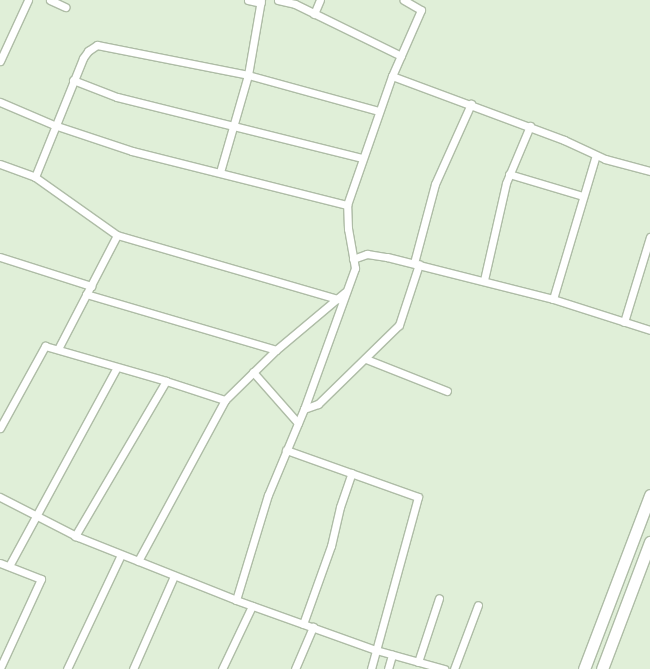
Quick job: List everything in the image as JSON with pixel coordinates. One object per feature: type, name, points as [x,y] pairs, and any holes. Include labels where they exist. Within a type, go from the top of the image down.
[{"type":"main road","points":[[584,669],[650,496]]},
{"type":"main road","points":[[602,669],[650,542]]},
{"type":"street","points":[[0,62],[28,0]]},
{"type":"street","points":[[50,0],[65,7]]},
{"type":"street","points":[[220,172],[248,75],[261,2],[248,0]]},
{"type":"street","points":[[278,0],[294,4],[401,56]]},
{"type":"street","points":[[314,14],[320,0]]},
{"type":"street","points":[[236,600],[268,495],[304,409],[355,268],[348,229],[348,205],[362,158],[392,76],[421,10],[404,0]]},
{"type":"street","points":[[35,177],[73,80],[88,50],[97,45],[248,75],[379,111]]},
{"type":"street","points":[[392,76],[530,126],[596,155],[650,171]]},
{"type":"street","points":[[73,80],[117,97],[362,158]]},
{"type":"street","points":[[0,102],[54,125],[132,151],[348,205]]},
{"type":"street","points":[[304,409],[318,404],[400,325],[417,264],[435,184],[471,104]]},
{"type":"street","points":[[484,280],[509,174],[530,126]]},
{"type":"street","points":[[553,299],[596,155]]},
{"type":"street","points":[[0,164],[35,177],[117,235],[338,299]]},
{"type":"street","points":[[509,174],[584,196]]},
{"type":"street","points":[[58,349],[117,235]]},
{"type":"street","points":[[624,322],[650,238]]},
{"type":"street","points":[[353,259],[367,254],[484,280],[553,299],[650,330]]},
{"type":"street","points":[[0,257],[90,286]]},
{"type":"street","points":[[138,561],[225,400],[276,350],[346,291]]},
{"type":"street","points":[[86,294],[276,350]]},
{"type":"street","points":[[0,428],[44,346],[225,400]]},
{"type":"street","points":[[366,359],[447,391]]},
{"type":"street","points":[[9,566],[117,367]]},
{"type":"street","points":[[253,372],[298,423]]},
{"type":"street","points":[[75,536],[166,381]]},
{"type":"street","points":[[286,450],[418,497],[371,669]]},
{"type":"street","points":[[303,624],[331,546],[340,507],[352,473]]},
{"type":"street","points":[[0,497],[75,536],[174,576],[376,650],[444,669]]},
{"type":"street","points":[[67,669],[121,554]]},
{"type":"street","points":[[0,563],[41,579],[0,668]]},
{"type":"street","points":[[133,669],[174,576]]},
{"type":"street","points":[[418,662],[439,598]]},
{"type":"street","points":[[222,669],[252,606]]},
{"type":"street","points":[[454,669],[478,606]]},
{"type":"street","points":[[294,669],[313,627]]},
{"type":"street","points":[[388,669],[392,655]]}]
